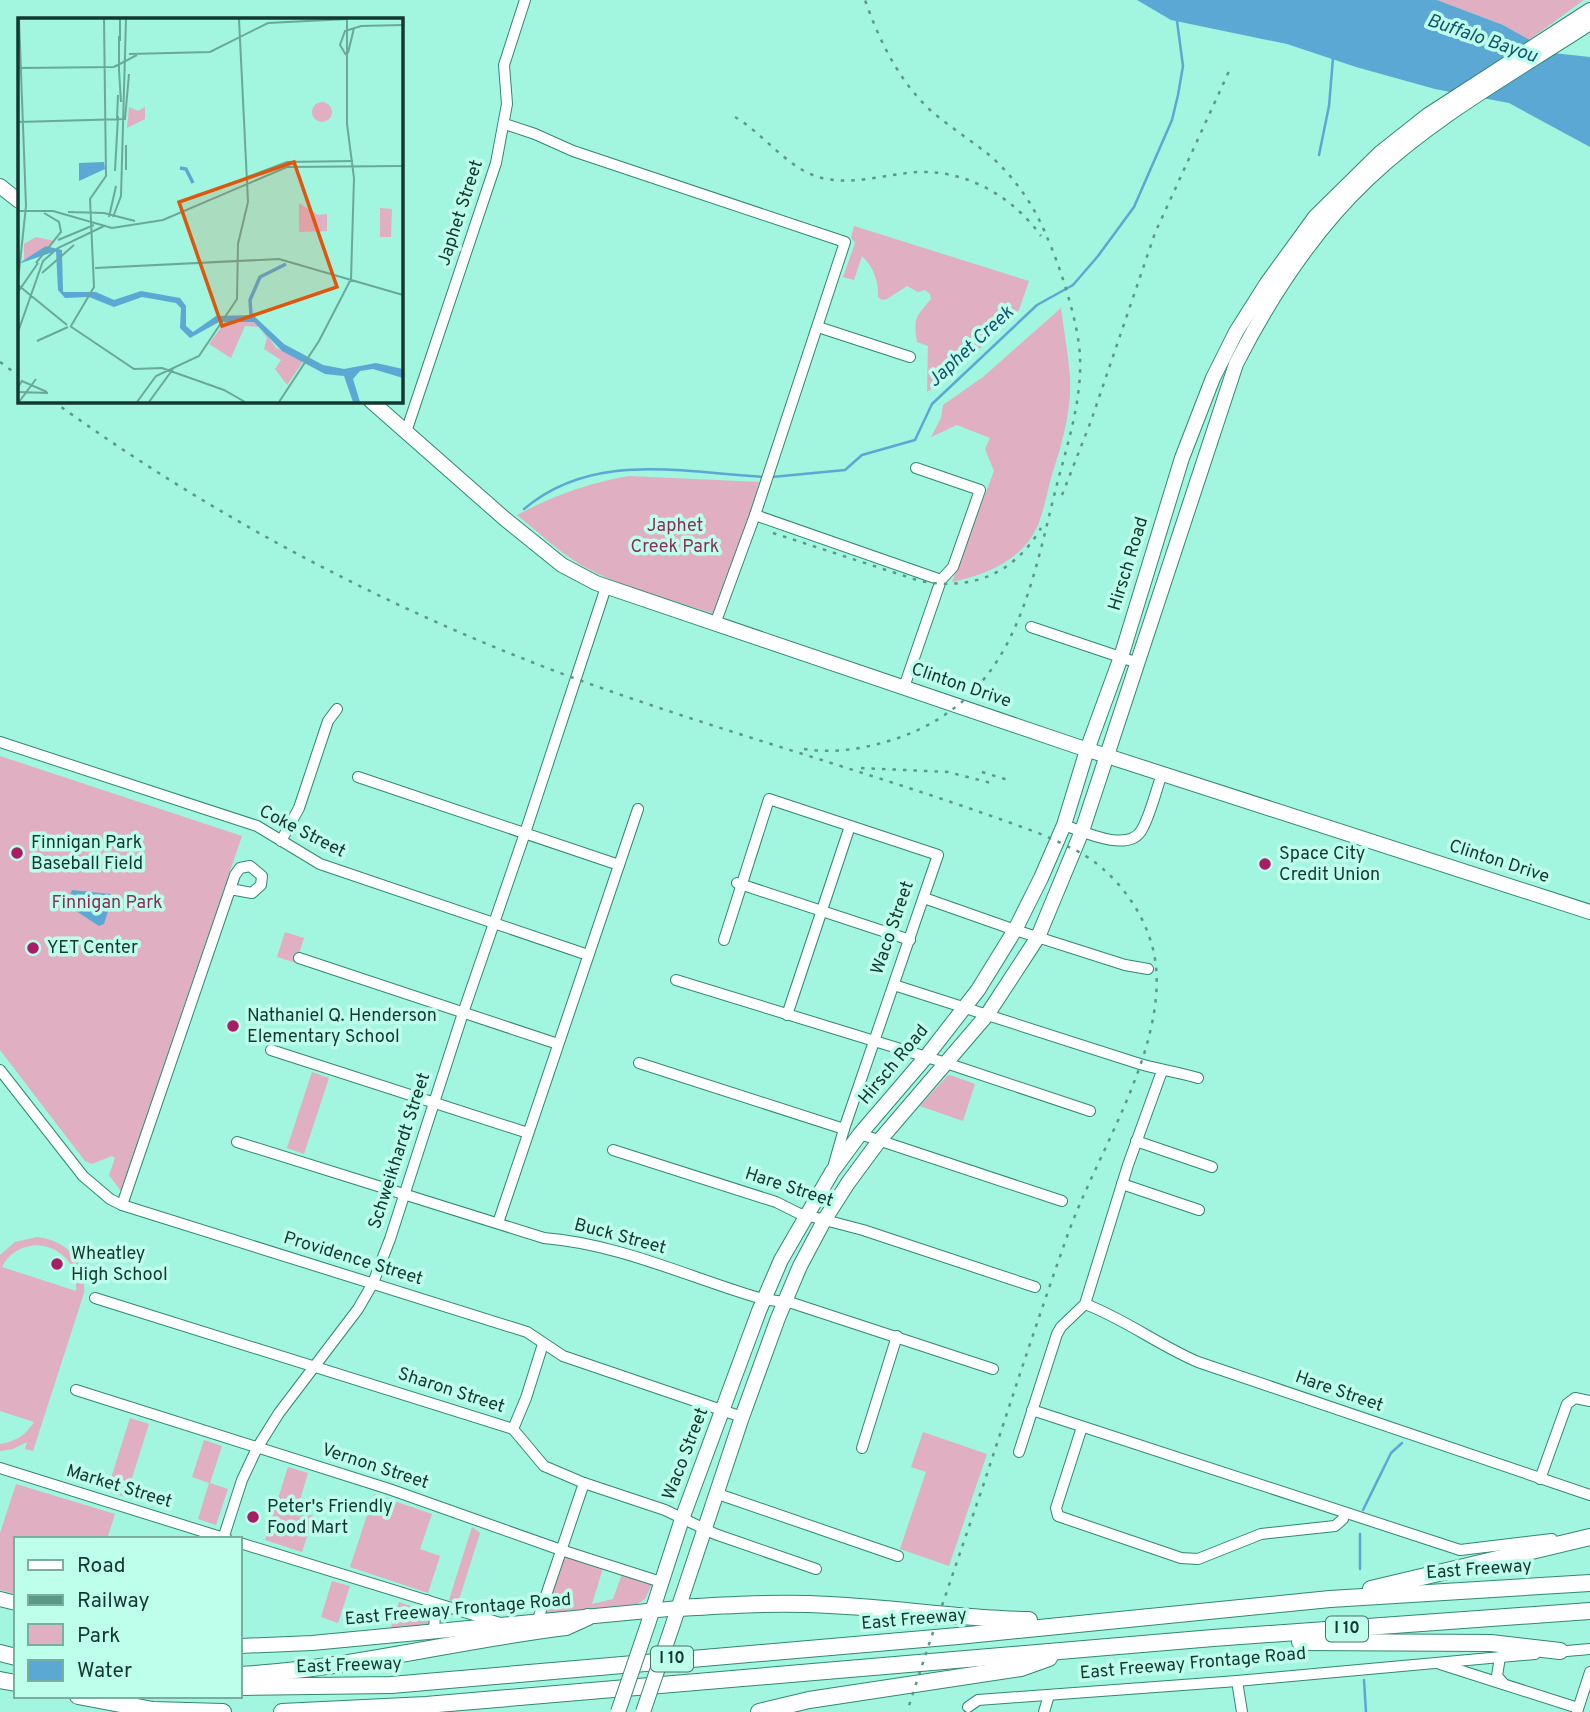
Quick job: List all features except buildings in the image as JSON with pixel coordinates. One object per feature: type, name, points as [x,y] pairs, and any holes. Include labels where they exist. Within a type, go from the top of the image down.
[{"type":"highway","points":[[1330,1599],[1590,1536]]},
{"type":"highway","name":"East Freeway","points":[[242,1687],[391,1685],[958,1636],[1330,1599],[1590,1583]]},
{"type":"highway","points":[[679,1608],[736,1604],[808,1604],[869,1607],[986,1620],[1104,1621]]},
{"type":"highway","name":"I 10","points":[[282,1712],[439,1703],[1213,1638],[1590,1611]]},
{"type":"highway","points":[[242,1675],[321,1668],[380,1659],[566,1627],[588,1617]]},
{"type":"highway","points":[[1213,1638],[1311,1642],[1491,1643],[1560,1651]]},
{"type":"highway","points":[[760,1712],[809,1700],[1021,1668],[1068,1650]]},
{"type":"highway","points":[[88,1698],[156,1711],[223,1712]]},
{"type":"main road","name":"Hirsch Road","points":[[806,1215],[832,1172],[860,1134],[965,1008],[1015,930],[1041,878],[1063,825],[1121,657],[1182,458],[1222,359],[1267,283],[1315,217],[1428,115],[1590,10]]},
{"type":"main road","name":"Hirsch Road","points":[[825,1219],[879,1140],[987,1015],[1038,937],[1082,831],[1232,377],[1259,318],[1297,259],[1383,157],[1590,23]]},
{"type":"main road","points":[[0,186],[18,200]]},
{"type":"main road","name":"Clinton Drive","points":[[372,402],[505,519],[562,565],[606,587],[1087,750],[1590,912]]},
{"type":"main road","name":"Waco Street","points":[[618,1712],[682,1519],[764,1299],[806,1215]]},
{"type":"main road","points":[[643,1712],[784,1301],[825,1219]]},
{"type":"main road","name":"East Freeway Frontage Road","points":[[242,1646],[278,1646],[588,1617],[650,1617],[679,1608]]},
{"type":"street","name":"Japhet Street","points":[[406,432],[496,163],[505,124],[507,89],[504,65],[524,0]]},
{"type":"street","points":[[505,124],[536,134],[573,151],[845,242],[756,511],[715,624]]},
{"type":"street","points":[[818,327],[910,358]]},
{"type":"street","points":[[904,687],[942,580],[953,567],[980,490],[916,468]]},
{"type":"street","points":[[756,511],[942,580]]},
{"type":"street","name":"Schweikhardt Street","points":[[225,1537],[242,1480],[257,1448],[373,1283],[606,587]]},
{"type":"street","points":[[1031,626],[1139,663]]},
{"type":"street","points":[[281,841],[299,808],[328,721],[337,709]]},
{"type":"street","name":"Coke Street","points":[[0,742],[257,827],[320,864],[588,955]]},
{"type":"street","points":[[1063,825],[1110,841],[1136,836],[1141,831],[1162,774]]},
{"type":"street","points":[[358,776],[619,865]]},
{"type":"street","points":[[724,940],[739,883],[769,799],[850,826],[787,1015]]},
{"type":"street","points":[[498,1223],[638,809]]},
{"type":"street","name":"Waco Street","points":[[832,1172],[844,1129],[938,855],[850,826]]},
{"type":"street","points":[[739,883],[910,940]]},
{"type":"street","points":[[122,1205],[230,889]]},
{"type":"street","points":[[924,898],[1015,930],[1148,970]]},
{"type":"street","points":[[299,958],[558,1044]]},
{"type":"street","points":[[676,980],[946,1063],[1090,1111]]},
{"type":"street","points":[[894,985],[1162,1070],[1173,1070],[1198,1078]]},
{"type":"street","points":[[271,1049],[528,1133]]},
{"type":"street","points":[[639,1063],[844,1129]]},
{"type":"street","name":"Providence Street","points":[[0,1070],[83,1176],[110,1199],[122,1205],[527,1332],[563,1356],[742,1418]]},
{"type":"street","points":[[1019,1452],[1060,1327],[1085,1304],[1136,1141],[1162,1070]]},
{"type":"street","points":[[860,1134],[1062,1201]]},
{"type":"street","points":[[1136,1141],[1212,1167]]},
{"type":"street","name":"Buck Street","points":[[237,1142],[544,1238],[575,1240],[609,1248],[764,1299],[784,1301],[897,1336],[993,1369]]},
{"type":"street","name":"Hare Street","points":[[613,1150],[776,1202],[806,1215],[863,1230],[1035,1287]]},
{"type":"street","points":[[1122,1184],[1199,1210]]},
{"type":"street","name":"Sharon Street","points":[[94,1298],[513,1429],[544,1466],[816,1569]]},
{"type":"street","name":"Hare Street","points":[[1085,1304],[1111,1314],[1160,1344],[1198,1362],[1590,1495]]},
{"type":"street","points":[[862,1448],[897,1336]]},
{"type":"street","points":[[513,1429],[543,1344]]},
{"type":"street","name":"Vernon Street","points":[[76,1390],[389,1489],[661,1582]]},
{"type":"street","points":[[1540,1479],[1567,1404],[1572,1399],[1586,1400]]},
{"type":"street","points":[[1032,1410],[1452,1548],[1471,1550],[1590,1536]]},
{"type":"street","points":[[1082,1427],[1056,1513],[1061,1518],[1181,1558],[1198,1559],[1261,1534],[1335,1526],[1345,1513]]},
{"type":"street","name":"Market Street","points":[[0,1468],[222,1537]]},
{"type":"street","points":[[537,1622],[584,1483]]},
{"type":"street","points":[[718,1494],[898,1556]]},
{"type":"street","points":[[242,1544],[506,1625]]},
{"type":"street","points":[[426,1600],[435,1612],[434,1632]]},
{"type":"street","name":"East Freeway Frontage Road","points":[[968,1707],[978,1700],[1237,1681],[1590,1648]]},
{"type":"street","points":[[1500,1657],[1497,1676],[1504,1684]]},
{"type":"street","points":[[1434,1662],[1578,1710],[1588,1687],[1590,1672]]},
{"type":"street","points":[[1237,1681],[1241,1712]]},
{"type":"street","points":[[1044,1712],[1049,1695]]},
{"type":"green space","points":[[1437,0],[1584,0],[1529,40],[1503,25]]},
{"type":"green space","points":[[854,226],[1029,281],[1019,310],[975,353],[927,392],[928,346],[917,342],[915,327],[919,314],[931,299],[930,294],[925,290],[918,292],[907,286],[882,300],[878,297],[872,269],[862,256],[854,280],[843,277],[855,243],[851,238]]},
{"type":"green space","points":[[1061,308],[1070,377],[1068,416],[1038,525],[1023,548],[1013,557],[978,575],[952,582],[994,471],[985,449],[990,438],[957,425],[931,437],[941,418],[943,405],[983,377]]},
{"type":"green space","name":"Japhet Creek Park","points":[[629,476],[759,482],[748,522],[715,614],[596,573],[564,554],[517,515],[571,491]]},
{"type":"green space","name":"Finnigan Park","points":[[0,756],[242,836],[121,1191],[109,1175],[115,1158],[112,1156],[92,1164],[85,1161],[0,1050]]},
{"type":"green space","points":[[285,932],[304,938],[296,963],[277,957]]},
{"type":"green space","points":[[312,1072],[329,1078],[304,1154],[287,1148]]},
{"type":"green space","points":[[950,1075],[975,1084],[963,1121],[920,1106]]},
{"type":"green space","points":[[37,1237],[66,1248],[78,1262],[84,1282],[84,1293],[33,1451],[25,1449],[27,1442],[13,1449],[0,1451],[0,1444],[20,1437],[34,1422],[0,1411],[0,1255],[15,1242]],"holes":[[[37,1245],[61,1254],[72,1266],[76,1291],[2,1267],[12,1254],[21,1249]]]},
{"type":"green space","points":[[130,1418],[149,1424],[126,1497],[107,1491]]},
{"type":"green space","points":[[923,1432],[987,1454],[949,1566],[900,1549],[926,1472],[911,1467]]},
{"type":"green space","points":[[204,1440],[222,1446],[210,1483],[228,1489],[216,1525],[198,1519],[209,1483],[192,1477]]},
{"type":"green space","points":[[288,1467],[308,1473],[297,1510],[314,1516],[302,1552],[265,1540]]},
{"type":"green space","points":[[16,1484],[115,1514],[108,1537],[14,1537],[14,1594],[0,1590],[0,1533]]},
{"type":"green space","points":[[374,1494],[432,1514],[420,1549],[440,1556],[428,1593],[350,1567]]},
{"type":"green space","points":[[472,1527],[480,1533],[458,1603],[449,1600]]},
{"type":"green space","points":[[564,1556],[603,1568],[592,1604],[613,1599],[622,1574],[652,1584],[645,1599],[637,1604],[546,1613],[546,1606]]},
{"type":"green space","points":[[332,1581],[350,1586],[338,1623],[321,1617]]},
{"type":"green space","points":[[399,1602],[431,1613],[430,1624],[391,1628]]},
{"type":"water","name":"Buffalo Bayou","points":[[1137,0],[1437,0],[1503,25],[1553,53],[1590,57],[1590,147],[1509,103],[1435,89],[1287,44],[1171,20]]},
{"type":"water","points":[[72,890],[110,894],[112,898],[104,924],[99,926],[67,905]]},
{"type":"waterway","name":"Japhet Creek","points":[[772,477],[845,470],[862,455],[915,440],[932,404],[1037,305],[1073,285],[1134,207],[1172,120],[1183,66],[1177,21]]},
{"type":"waterway","points":[[1319,155],[1329,106],[1333,58]]},
{"type":"waterway","name":"Japhet Creek","points":[[524,509],[551,491],[579,479],[609,472],[671,470],[766,477]]},
{"type":"waterway","points":[[1363,1510],[1391,1453],[1402,1443]]},
{"type":"waterway","points":[[1360,1534],[1360,1569]]},
{"type":"waterway","points":[[1364,1680],[1366,1712]]},
{"type":"railway","points":[[804,749],[852,749],[898,738],[936,720],[967,697],[991,670],[1010,639],[1036,569],[1072,425],[1080,374],[1079,344],[1068,295],[1035,213],[1022,191],[997,162],[929,109],[908,85],[883,44],[865,0]]},
{"type":"railway","points":[[1062,495],[1091,421],[1155,233],[1230,69]]},
{"type":"railway","points":[[735,117],[801,169],[827,179],[847,181],[927,172],[965,179],[983,186],[1015,207],[1041,236]]},
{"type":"railway","points":[[0,362],[18,375]]},
{"type":"railway","points":[[54,402],[114,444],[241,523],[372,592],[440,624],[579,680],[930,795],[1046,836],[1084,855],[1102,868],[1134,905],[1149,935],[1156,967],[1156,1000],[1150,1033],[1140,1067],[1069,1231],[907,1712]]},
{"type":"railway","points":[[773,533],[920,581],[957,583],[974,581],[1005,568],[1030,544],[1041,528]]},
{"type":"railway","points":[[861,768],[948,772],[991,783]]},
{"type":"railway","points":[[982,772],[1008,780]]},
{"type":"place","name":"Finnigan Park Baseball Field","points":[[17,853]]},
{"type":"place","name":"Space City Credit Union","points":[[1265,864]]},
{"type":"place","name":"YET Center","points":[[33,948]]},
{"type":"place","name":"Nathaniel Q. Henderson Elementary School","points":[[233,1026]]},
{"type":"place","name":"Wheatley High School","points":[[57,1264]]},
{"type":"place","name":"Peter's Friendly Food Mart","points":[[253,1517]]}]
